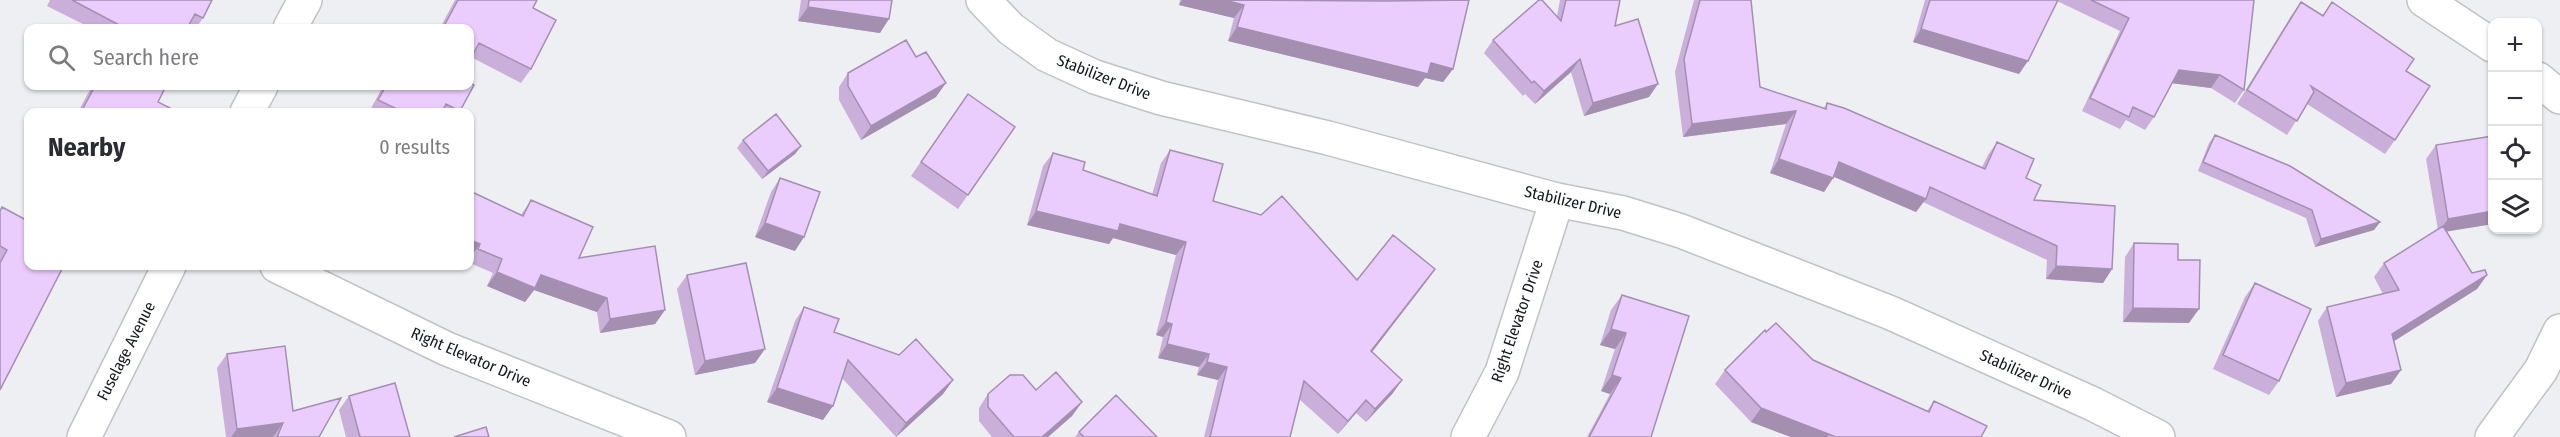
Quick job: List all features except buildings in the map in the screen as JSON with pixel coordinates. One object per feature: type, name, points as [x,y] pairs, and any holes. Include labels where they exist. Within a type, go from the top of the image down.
[{"type":"street","points":[[292,24],[305,0]]},
{"type":"street","name":"Stabilizer Drive","points":[[982,0],[1011,30],[1047,55],[1095,77],[1161,98],[1328,138],[1557,200],[1623,213],[1682,231],[1880,308],[2093,404],[2158,437]]},
{"type":"street","points":[[2424,0],[2488,42]]},
{"type":"street","points":[[2542,82],[2560,97]]},
{"type":"street","points":[[249,108],[259,90]]},
{"type":"street","name":"Right Elevator Drive","points":[[1467,437],[1502,372],[1557,200]]},
{"type":"street","name":"Fuselage Avenue","points":[[84,437],[167,270]]},
{"type":"street","name":"Right Elevator Drive","points":[[285,270],[447,349],[669,437]]},
{"type":"street","points":[[2492,437],[2541,370],[2560,331]]}]
